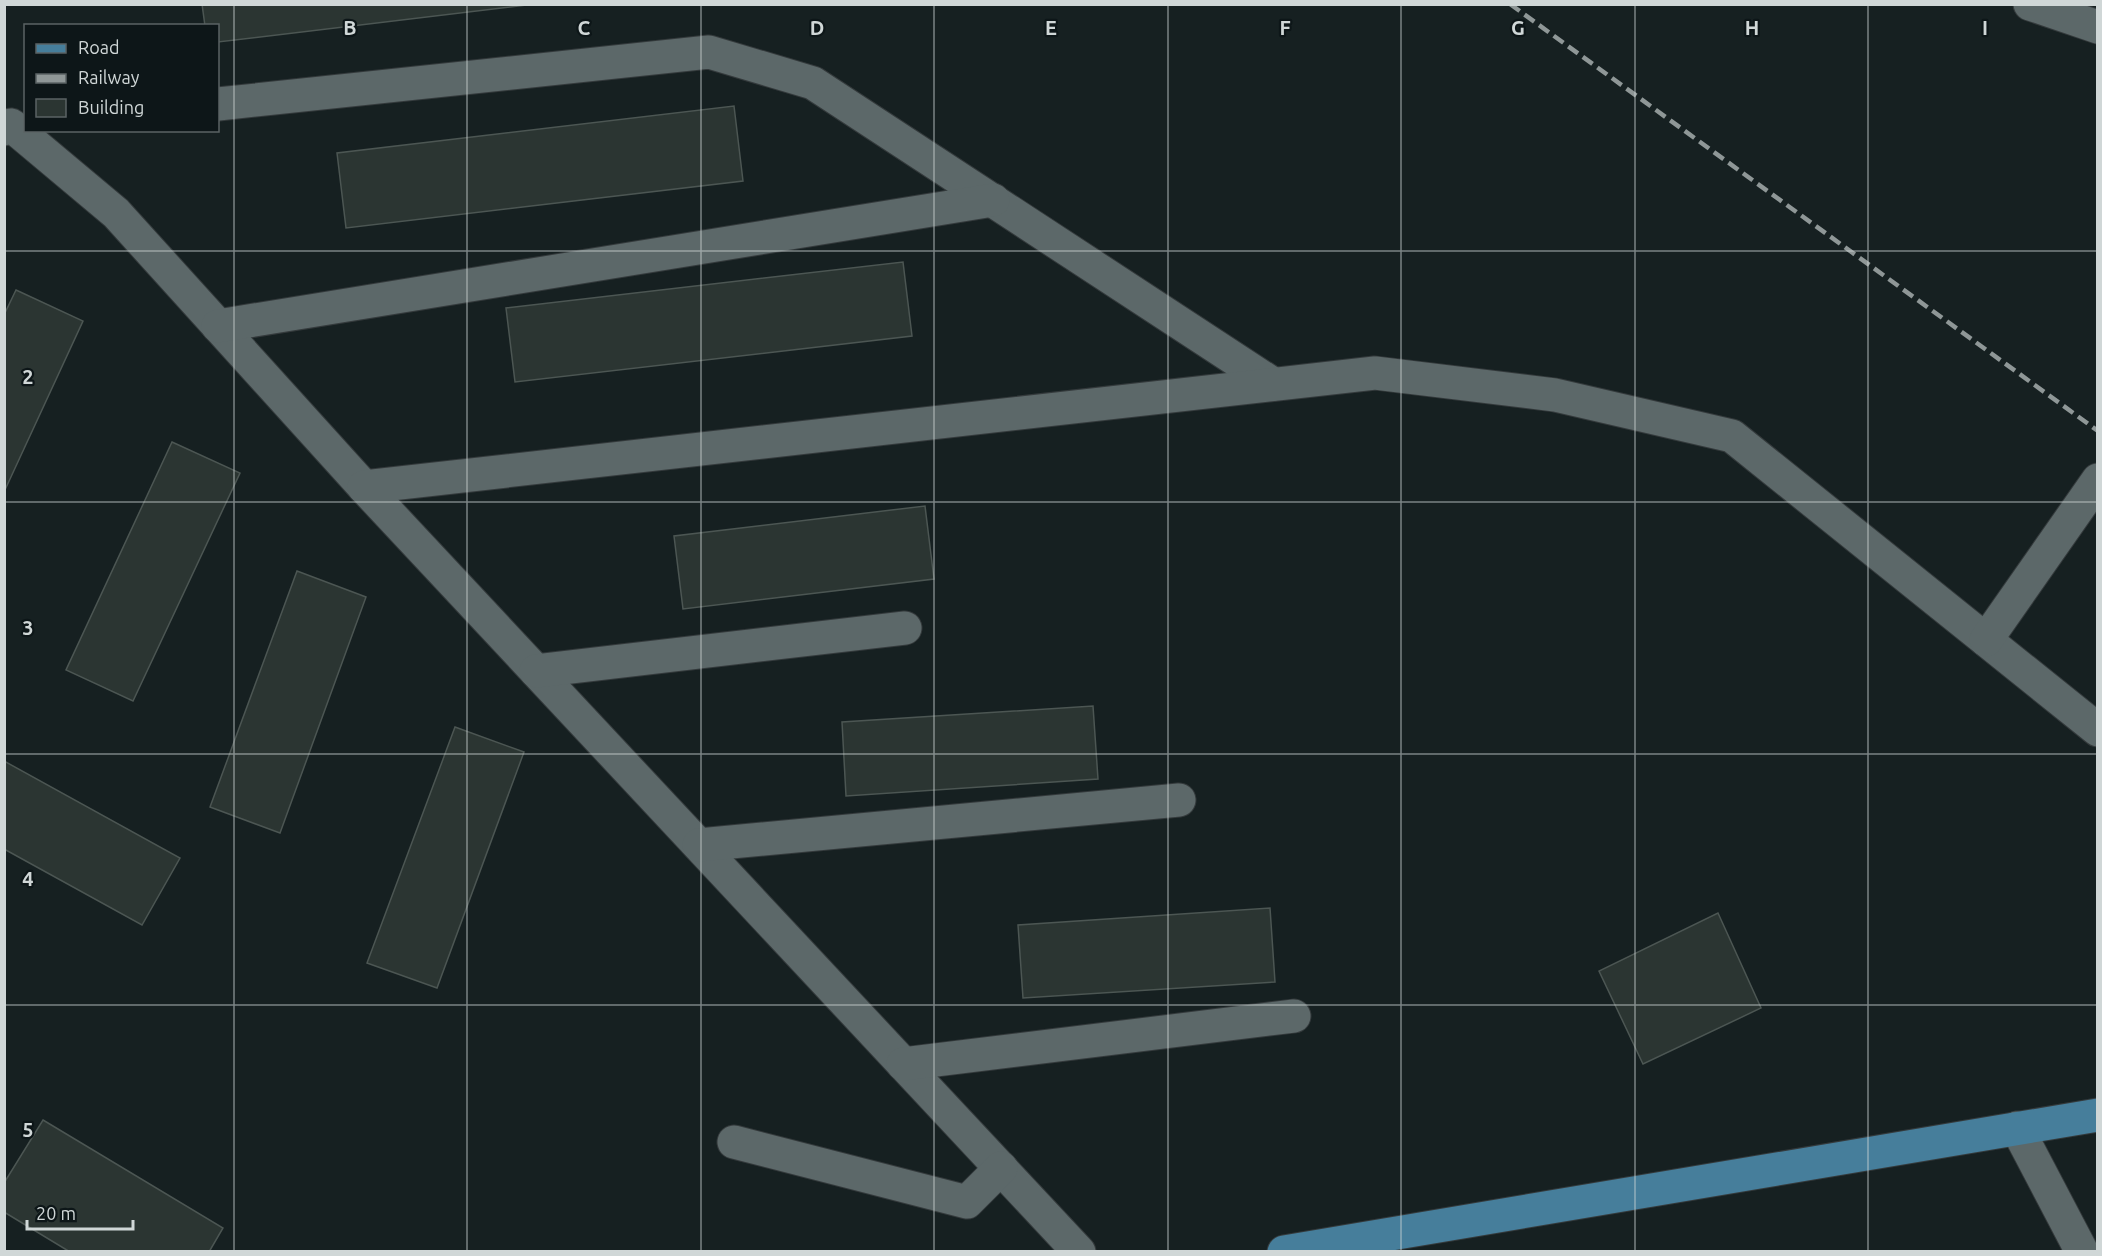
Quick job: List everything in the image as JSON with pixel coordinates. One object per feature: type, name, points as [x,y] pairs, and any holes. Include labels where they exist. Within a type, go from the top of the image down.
[{"type":"main road","points":[[1284,1251],[2097,1115]]},
{"type":"street","points":[[2030,4],[2097,27]]},
{"type":"street","points":[[219,104],[710,52],[813,82],[1273,384]]},
{"type":"street","points":[[11,124],[116,213],[364,487],[1079,1251]]},
{"type":"street","points":[[218,326],[993,200]]},
{"type":"street","points":[[364,487],[1375,373],[1555,395],[1732,436],[2097,730]]},
{"type":"street","points":[[1986,640],[2097,480]]},
{"type":"street","points":[[536,671],[905,628]]},
{"type":"street","points":[[699,845],[1179,800]]},
{"type":"street","points":[[903,1064],[1294,1016]]},
{"type":"street","points":[[2017,1128],[2082,1251]]},
{"type":"street","points":[[734,1142],[967,1202],[1001,1168]]},
{"type":"building","points":[[202,4],[535,4],[219,42],[219,24],[205,24]]},
{"type":"building","points":[[734,106],[743,181],[346,228],[337,153]]},
{"type":"building","points":[[903,262],[912,336],[515,382],[506,308]]},
{"type":"building","points":[[16,290],[83,321],[4,492],[4,315]]},
{"type":"building","points":[[172,442],[240,473],[133,701],[66,670]]},
{"type":"building","points":[[925,506],[934,579],[683,609],[674,536]]},
{"type":"building","points":[[297,571],[366,597],[280,833],[210,807]]},
{"type":"building","points":[[1093,706],[1098,779],[846,796],[842,722]]},
{"type":"building","points":[[455,727],[524,752],[437,988],[367,963]]},
{"type":"building","points":[[4,761],[180,858],[142,925],[4,849]]},
{"type":"building","points":[[1270,908],[1275,982],[1023,998],[1018,925]]},
{"type":"building","points":[[1718,913],[1761,1008],[1643,1064],[1599,971]]},
{"type":"building","points":[[43,1120],[223,1228],[209,1252],[70,1252],[4,1212],[4,1183]]},
{"type":"railway","points":[[1510,4],[2098,431]]}]
